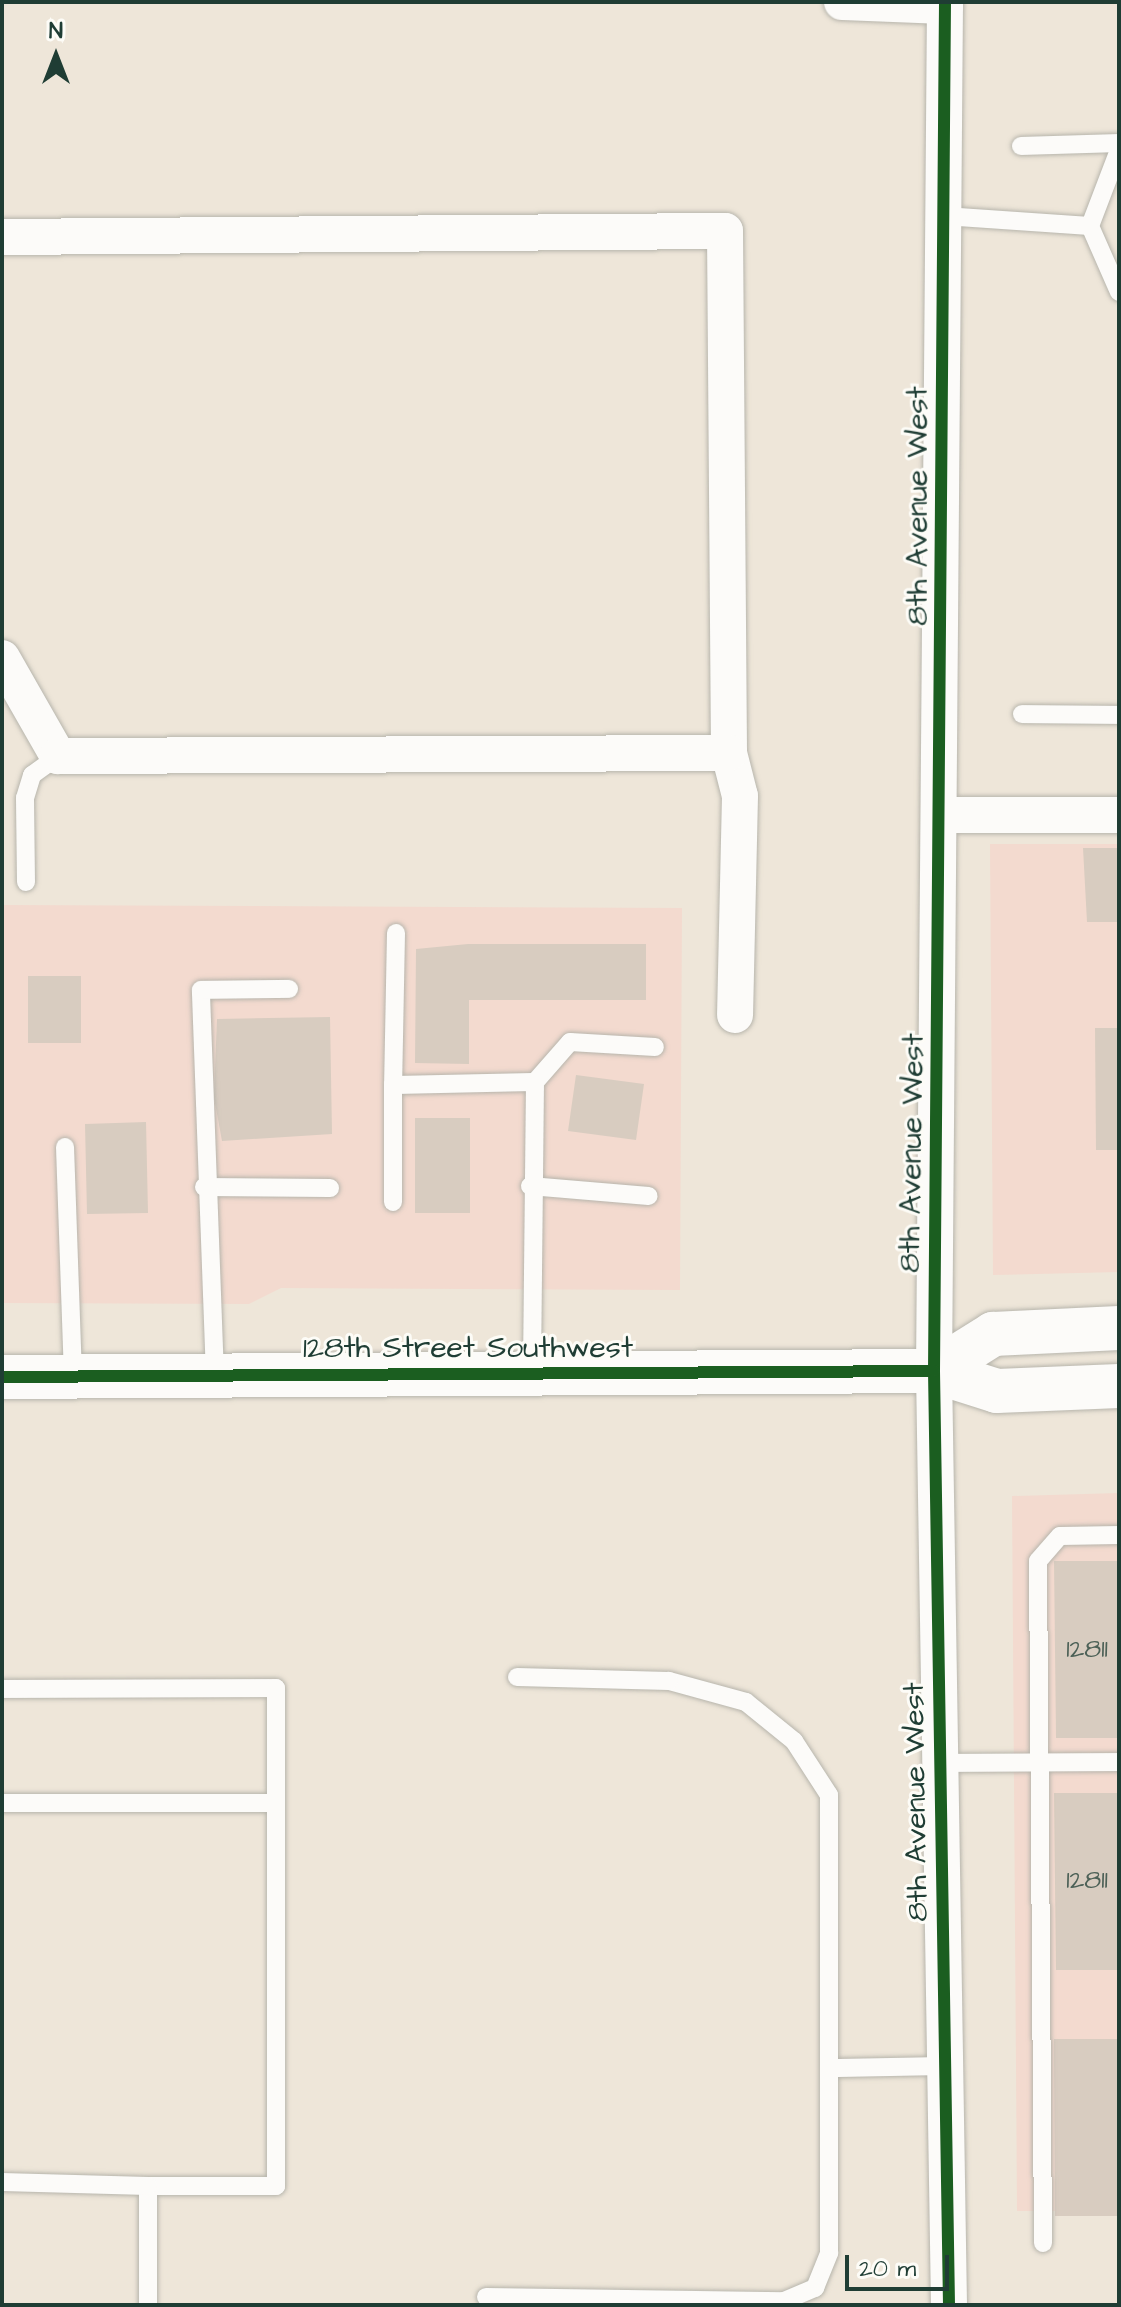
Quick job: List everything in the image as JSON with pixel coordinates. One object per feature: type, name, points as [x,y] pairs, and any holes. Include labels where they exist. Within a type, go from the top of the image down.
[{"type":"main road","points":[[934,1371],[993,1334],[1119,1328]]},
{"type":"main road","name":"128th Street Southwest","points":[[2,1377],[934,1371],[997,1391],[1119,1386]]},
{"type":"street","points":[[842,2],[945,4]]},
{"type":"street","name":"8th Avenue West","points":[[945,4],[943,815],[934,1371],[949,2305]]},
{"type":"street","points":[[2,237],[725,231],[729,753],[740,796],[735,1015]]},
{"type":"street","points":[[2,658],[58,756],[729,753]]},
{"type":"street","points":[[943,815],[1119,815]]},
{"type":"lane","points":[[1021,146],[1119,143]]},
{"type":"lane","points":[[1119,150],[1090,226],[1119,292]]},
{"type":"lane","points":[[944,216],[1090,226]]},
{"type":"lane","points":[[1022,714],[1119,715]]},
{"type":"lane","points":[[26,882],[25,798],[32,775],[58,756]]},
{"type":"lane","points":[[393,1202],[396,933]]},
{"type":"lane","points":[[215,1376],[204,1187],[201,990],[289,989]]},
{"type":"lane","points":[[532,1374],[530,1186],[535,1082],[570,1042],[655,1047]]},
{"type":"lane","points":[[393,1085],[535,1082]]},
{"type":"lane","points":[[65,1147],[73,1376]]},
{"type":"lane","points":[[530,1186],[649,1196]]},
{"type":"lane","points":[[204,1187],[330,1188]]},
{"type":"lane","points":[[1043,2243],[1038,1561],[1060,1536],[1119,1535]]},
{"type":"lane","points":[[486,2297],[784,2301],[815,2288],[829,2253],[834,2068],[829,1795],[794,1741],[746,1702],[669,1681],[517,1677]]},
{"type":"lane","points":[[2,1689],[276,1688],[273,1803],[276,2186],[2,2182]]},
{"type":"lane","points":[[941,1763],[1119,1762]]},
{"type":"lane","points":[[2,1803],[273,1803]]},
{"type":"lane","points":[[834,2068],[947,2066]]},
{"type":"lane","points":[[148,2186],[148,2305]]},
{"type":"shaded area","points":[[990,844],[1119,844],[1119,1272],[993,1275]]},
{"type":"shaded area","points":[[2,905],[682,908],[680,1290],[281,1288],[249,1304],[2,1303]]},
{"type":"shaded area","points":[[1119,1493],[1119,2211],[1017,2211],[1012,1496]]},
{"type":"building","points":[[1083,848],[1119,848],[1119,922],[1087,922]]},
{"type":"building","points":[[468,944],[646,944],[646,1000],[469,1000],[469,1064],[415,1063],[416,949]]},
{"type":"building","points":[[28,976],[81,976],[81,1043],[28,1043]]},
{"type":"building","points":[[330,1017],[332,1134],[222,1141],[214,1097],[217,1019]]},
{"type":"building","points":[[1095,1028],[1119,1028],[1119,1150],[1096,1150]]},
{"type":"building","points":[[576,1075],[644,1084],[636,1140],[568,1131]]},
{"type":"building","points":[[415,1118],[470,1118],[470,1213],[415,1213]]},
{"type":"building","points":[[146,1122],[148,1213],[87,1214],[85,1124]]},
{"type":"building","points":[[1054,1561],[1119,1561],[1119,1738],[1056,1738]]},
{"type":"building","points":[[1054,1793],[1119,1793],[1119,1970],[1056,1970]]},
{"type":"building","points":[[1054,2039],[1119,2039],[1119,2216],[1055,2216]]},
{"type":"cycle path","points":[[945,2],[934,1371],[949,2305]]},
{"type":"cycle path","points":[[2,1377],[934,1371]]}]
